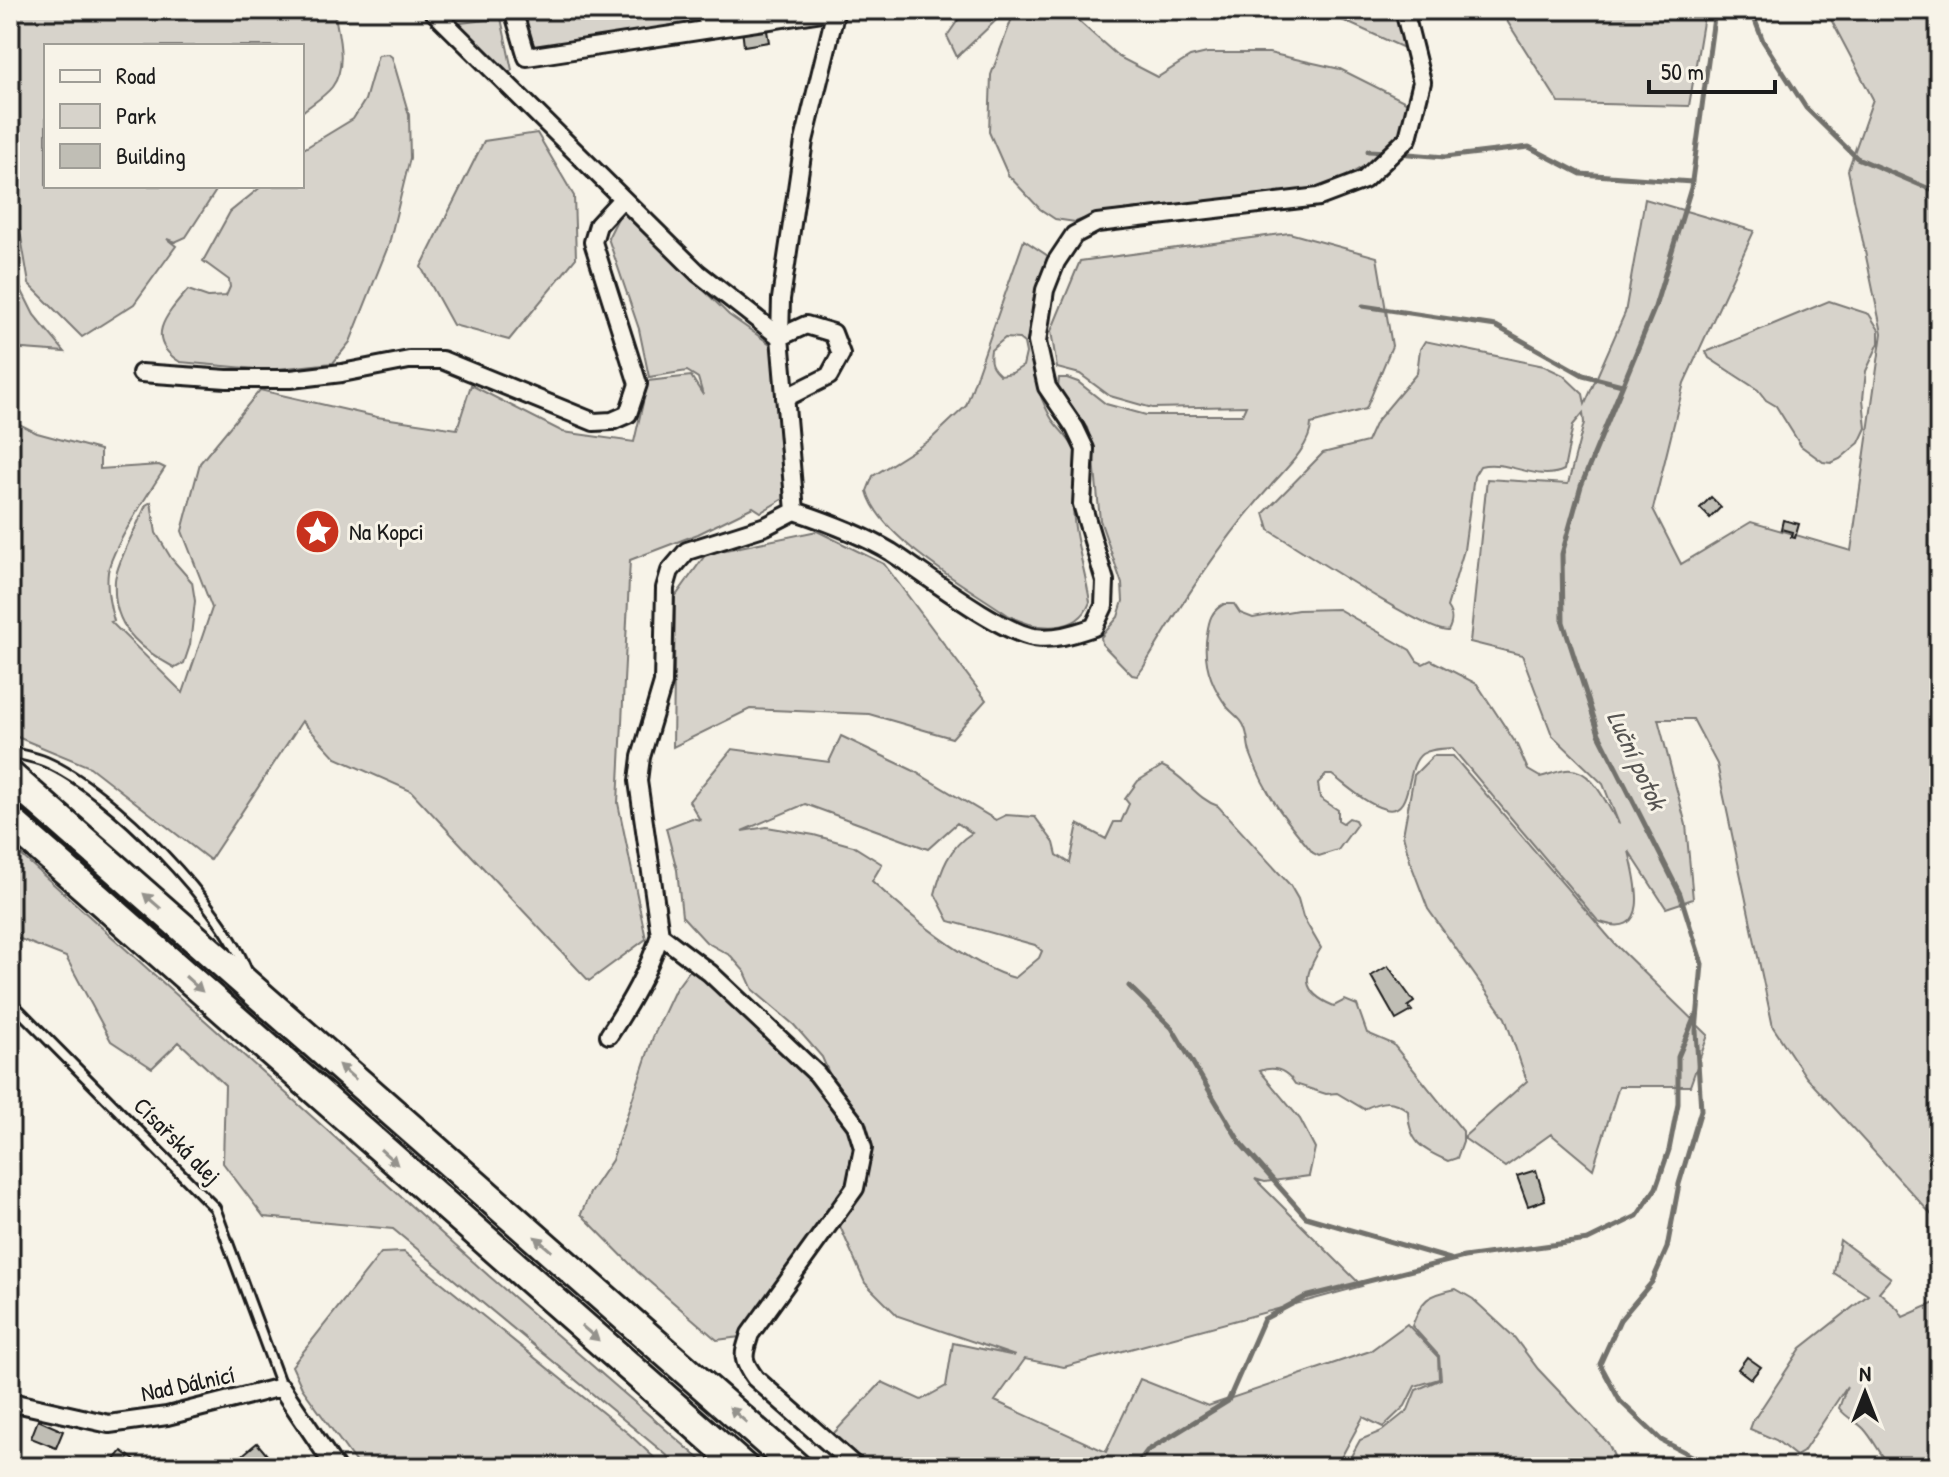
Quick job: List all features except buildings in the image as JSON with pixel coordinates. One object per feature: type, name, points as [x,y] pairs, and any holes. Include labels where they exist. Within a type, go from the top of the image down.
[{"type":"highway","points":[[10,776],[796,1467]]},
{"type":"highway","points":[[10,821],[743,1467]]},
{"type":"street","points":[[432,10],[698,273],[780,337]]},
{"type":"street","points":[[513,10],[527,57],[836,10],[804,141],[781,299],[780,337],[795,511]]},
{"type":"street","points":[[702,10],[712,28]]},
{"type":"street","points":[[609,1035],[634,997],[660,935],[638,781],[641,757],[663,683],[665,588],[670,571],[687,551],[766,526],[795,511],[835,524],[888,550],[1003,625],[1032,637],[1062,638],[1094,627],[1104,606],[1105,581],[1082,504],[1085,449],[1075,428],[1047,387],[1037,342],[1045,290],[1056,262],[1074,235],[1097,223],[1319,197],[1364,180],[1408,138],[1422,82],[1404,10]]},
{"type":"street","points":[[141,373],[227,379],[291,379],[409,360],[442,360],[594,422],[612,421],[628,414],[638,384],[593,242],[598,225],[622,199]]},
{"type":"street","points":[[780,337],[806,325],[833,333],[841,354],[829,376],[785,398]]},
{"type":"street","points":[[660,935],[710,973],[817,1074],[856,1125],[863,1148],[855,1188],[750,1334],[744,1351],[744,1363],[755,1378],[856,1467]]},
{"type":"street","points":[[281,1387],[335,1467]]},
{"type":"street","name":"Nad Dálnicí","points":[[10,1407],[20,1404],[109,1424],[167,1416],[281,1387]]},
{"type":"lane","points":[[10,752],[46,762],[76,779],[164,855],[204,900],[241,953],[254,990]]},
{"type":"lane","name":"Císařská alej","points":[[10,1001],[215,1208],[281,1387]]},
{"type":"green space","points":[[10,10],[334,10],[340,69],[329,90],[304,110],[304,44],[44,44],[44,188],[218,188],[186,237],[175,242],[167,239],[176,246],[134,304],[82,337],[29,284],[15,201],[10,191]]},
{"type":"green space","points":[[520,10],[564,10],[589,18],[608,18],[634,10],[694,10],[700,22],[530,48]]},
{"type":"green space","points":[[965,10],[1007,10],[957,57],[947,36]]},
{"type":"green space","points":[[1015,10],[1066,10],[1119,57],[1158,77],[1190,57],[1207,53],[1269,53],[1340,69],[1408,103],[1403,129],[1369,163],[1328,187],[1286,197],[1173,208],[1136,208],[1098,214],[1075,222],[1055,219],[1040,209],[1008,175],[989,132],[991,75]]},
{"type":"green space","points":[[1314,10],[1395,10],[1404,48],[1340,19],[1310,15]]},
{"type":"green space","points":[[1500,10],[1705,10],[1689,106],[1559,103]]},
{"type":"green space","points":[[1826,10],[1939,10],[1939,1223],[1806,1077],[1773,1027],[1717,764],[1693,719],[1658,719],[1686,825],[1693,899],[1666,908],[1629,851],[1637,905],[1634,916],[1627,923],[1615,925],[1598,921],[1452,748],[1433,750],[1416,760],[1405,798],[1394,809],[1371,803],[1332,775],[1326,775],[1318,783],[1320,798],[1338,810],[1338,820],[1343,823],[1349,818],[1357,824],[1338,850],[1319,856],[1313,853],[1285,818],[1263,783],[1250,752],[1244,726],[1217,691],[1209,673],[1206,654],[1210,620],[1224,604],[1234,604],[1240,613],[1253,618],[1298,610],[1338,609],[1410,650],[1417,661],[1423,664],[1431,660],[1477,684],[1517,745],[1528,770],[1540,777],[1566,770],[1584,775],[1592,781],[1619,824],[1603,784],[1552,735],[1522,655],[1470,642],[1487,479],[1568,484],[1584,423],[1583,413],[1573,425],[1564,470],[1544,474],[1501,466],[1480,466],[1474,476],[1464,550],[1447,607],[1452,619],[1448,631],[1435,628],[1389,604],[1269,530],[1264,513],[1323,453],[1367,442],[1376,422],[1417,373],[1420,349],[1425,341],[1544,366],[1563,375],[1583,394],[1585,404],[1625,313],[1645,199],[1754,231],[1684,383],[1653,509],[1681,564],[1751,522],[1851,551],[1882,333],[1848,170],[1873,99]]},
{"type":"green space","points":[[501,18],[512,70],[502,77],[459,28],[461,23]]},
{"type":"green space","points":[[388,54],[392,57],[409,115],[410,158],[389,244],[350,342],[333,363],[267,370],[180,362],[163,344],[162,326],[188,290],[208,297],[226,296],[229,280],[203,261],[230,212],[260,188],[304,188],[304,149],[353,119],[365,100],[378,55]]},
{"type":"green space","points":[[537,133],[574,196],[576,258],[509,340],[453,325],[421,267],[484,141]]},
{"type":"green space","points":[[622,210],[729,315],[773,346],[784,473],[783,499],[761,512],[753,507],[698,534],[630,560],[618,803],[646,939],[589,981],[411,791],[336,758],[302,721],[210,860],[90,767],[10,734],[10,405],[13,421],[37,433],[100,450],[100,469],[159,465],[165,468],[116,549],[108,572],[109,603],[114,621],[111,622],[183,693],[212,608],[182,531],[200,463],[260,390],[377,417],[457,429],[471,385],[563,432],[634,442],[648,381],[691,376],[703,395],[698,378],[687,371],[649,377],[639,329],[608,238]]},
{"type":"green space","points":[[1289,233],[1377,257],[1392,346],[1366,409],[1311,424],[1298,454],[1221,547],[1143,668],[1137,676],[1132,675],[1102,644],[1101,637],[1118,617],[1123,601],[1122,584],[1100,520],[1093,450],[1087,428],[1058,387],[1059,378],[1078,382],[1106,404],[1146,415],[1242,415],[1246,406],[1152,408],[1110,396],[1080,374],[1057,368],[1051,331],[1080,261]]},
{"type":"green space","points":[[1024,240],[1048,256],[1033,318],[1031,355],[1034,374],[1050,416],[1070,441],[1077,457],[1073,512],[1090,602],[1084,613],[1066,625],[1031,624],[1008,615],[906,544],[875,509],[867,491],[873,476],[930,440],[966,406]],"holes":[[[1005,338],[1019,339],[1024,343],[1026,353],[1023,366],[1012,373],[1000,375],[991,364],[991,350]]]},
{"type":"green space","points":[[10,267],[34,315],[65,352],[10,348]]},
{"type":"green space","points":[[1829,301],[1869,314],[1879,330],[1879,343],[1866,371],[1863,399],[1866,428],[1859,443],[1831,463],[1823,462],[1801,446],[1776,406],[1758,390],[1709,358],[1706,352]]},
{"type":"green space","points":[[151,502],[156,533],[171,558],[192,582],[195,601],[190,645],[184,663],[175,668],[134,638],[121,619],[115,594],[115,582],[125,549],[146,505]]},
{"type":"green space","points":[[817,531],[884,564],[986,700],[952,738],[869,714],[750,709],[673,747],[675,597],[706,554]]},
{"type":"green space","points":[[841,736],[912,770],[996,820],[1006,815],[1035,817],[1054,843],[1057,855],[1070,863],[1078,824],[1106,839],[1114,822],[1121,822],[1129,804],[1125,799],[1138,781],[1162,766],[1218,806],[1290,885],[1303,917],[1321,948],[1308,975],[1310,989],[1334,1006],[1345,1000],[1357,1005],[1367,1033],[1393,1044],[1463,1131],[1457,1158],[1448,1161],[1419,1144],[1411,1131],[1408,1111],[1397,1104],[1381,1103],[1364,1109],[1337,1093],[1326,1094],[1295,1084],[1280,1070],[1260,1071],[1300,1119],[1315,1148],[1309,1176],[1265,1182],[1255,1179],[1362,1286],[1064,1367],[1025,1359],[995,1401],[1106,1452],[1140,1379],[1208,1406],[1370,1351],[1407,1324],[1438,1357],[1439,1379],[1415,1386],[1405,1406],[1383,1427],[1363,1417],[1336,1467],[870,1467],[833,1434],[882,1382],[921,1400],[946,1386],[953,1343],[1015,1356],[898,1316],[865,1283],[839,1224],[866,1185],[871,1139],[831,1078],[822,1057],[794,1025],[753,990],[745,972],[731,956],[706,942],[682,916],[677,870],[666,828],[692,818],[700,820],[689,801],[732,749],[829,762]],"holes":[[[805,804],[928,849],[957,823],[972,833],[957,845],[947,860],[935,894],[949,921],[1035,945],[1042,951],[1039,958],[1015,978],[959,951],[902,908],[872,881],[882,864],[853,846],[767,827],[742,831]]]},
{"type":"green space","points":[[1433,756],[1453,756],[1614,943],[1708,1035],[1690,1086],[1619,1086],[1593,1169],[1551,1134],[1505,1167],[1465,1139],[1527,1081],[1505,1018],[1428,909],[1411,864],[1403,835],[1414,775]]},
{"type":"green space","points":[[10,845],[489,1276],[709,1467],[681,1467],[393,1229],[264,1217],[223,1163],[225,1085],[179,1042],[152,1068],[111,1041],[66,957],[10,935]]},
{"type":"green space","points":[[692,967],[784,1051],[831,1101],[847,1124],[856,1150],[844,1192],[740,1337],[717,1340],[638,1272],[581,1214],[590,1193],[612,1160],[653,1037],[675,990]]},
{"type":"green space","points":[[1840,1240],[1891,1278],[1879,1292],[1903,1317],[1939,1301],[1939,1463],[1934,1466],[1892,1467],[1864,1429],[1839,1408],[1847,1386],[1803,1452],[1796,1456],[1776,1440],[1750,1429],[1801,1348],[1868,1295],[1834,1273]]},
{"type":"green space","points":[[404,1252],[629,1434],[664,1467],[359,1467],[302,1388],[292,1366],[381,1253]]},
{"type":"green space","points":[[1456,1289],[1473,1299],[1514,1337],[1538,1369],[1608,1443],[1619,1467],[1345,1467],[1360,1440],[1382,1431],[1408,1410],[1416,1390],[1441,1379],[1439,1356],[1412,1326],[1427,1300]]},
{"type":"waterway","name":"Luční potok","points":[[1713,1467],[1661,1440],[1620,1401],[1600,1364],[1620,1320],[1652,1282],[1667,1248],[1679,1184],[1701,1110],[1696,1031],[1702,964],[1680,894],[1599,734],[1563,622],[1562,554],[1581,486],[1655,307],[1691,188],[1715,10]]},
{"type":"waterway","points":[[1751,10],[1763,41],[1806,108],[1857,158],[1939,193]]},
{"type":"waterway","points":[[1397,153],[1445,157],[1529,147],[1581,174],[1692,182]]},
{"type":"waterway","points":[[1368,151],[1387,152]]},
{"type":"waterway","points":[[1363,306],[1496,326],[1583,375],[1622,385]]},
{"type":"waterway","points":[[1129,986],[1172,1028],[1241,1144],[1306,1217],[1450,1259]]},
{"type":"waterway","points":[[1135,1467],[1147,1451],[1228,1401],[1264,1319],[1305,1297],[1464,1257],[1588,1240],[1637,1216],[1656,1188],[1669,1150],[1678,1104],[1678,1057],[1695,1016]]},
{"type":"place","name":"Na Kopci","points":[[318,532]]}]
